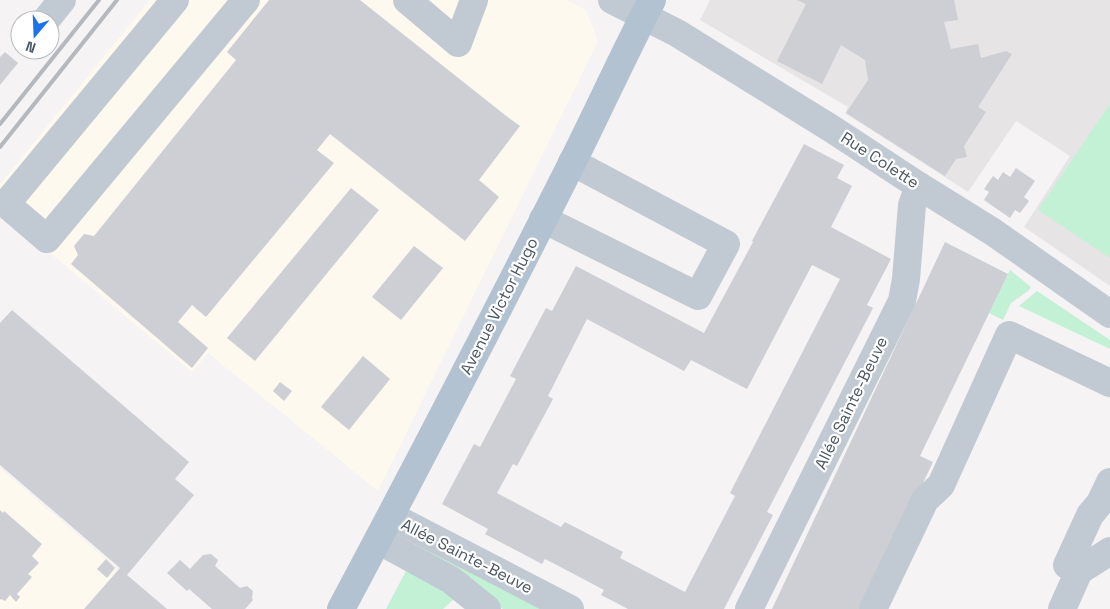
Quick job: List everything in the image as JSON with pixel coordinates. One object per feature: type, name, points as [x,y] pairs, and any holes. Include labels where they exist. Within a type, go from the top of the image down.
[{"type":"main road","name":"Avenue Victor Hugo","points":[[341,609],[391,516],[543,219],[648,8]]},
{"type":"street","points":[[54,10],[62,0]]},
{"type":"street","points":[[175,0],[6,204],[47,239],[246,0]]},
{"type":"street","points":[[407,0],[458,43],[474,0]]},
{"type":"street","name":"Rue Colette","points":[[612,0],[648,8],[677,33],[993,232],[1110,314]]},
{"type":"street","points":[[543,219],[698,296],[726,244],[572,162]]},
{"type":"street","name":"Allée Sainte-Beuve","points":[[749,609],[902,300],[906,279],[912,205],[919,186]]},
{"type":"street","points":[[873,609],[925,500],[941,485],[1009,335],[1110,382]]},
{"type":"street","points":[[1079,571],[1067,565],[1090,515],[1107,501]]},
{"type":"street","name":"Allée Sainte-Beuve","points":[[391,516],[570,609]]},
{"type":"street","points":[[378,540],[451,580],[487,609]]},
{"type":"street","points":[[1062,609],[1079,571],[1110,551]]},
{"type":"shaded area","points":[[150,0],[566,0],[586,10],[598,41],[378,491],[208,353],[192,372],[0,211],[0,184]]},
{"type":"shaded area","points":[[710,0],[1110,0],[1110,286],[1024,227],[1070,156],[1016,121],[968,192],[845,113],[848,107],[700,20]]},
{"type":"shaded area","points":[[0,468],[164,609],[0,609]]},
{"type":"green space","points":[[1110,104],[1110,258],[1038,210]]},
{"type":"green space","points":[[1010,270],[1031,287],[1011,303],[1003,320],[989,313]]},
{"type":"green space","points":[[1037,291],[1110,340],[1110,349],[1019,306]]},
{"type":"green space","points":[[419,544],[545,609],[503,609],[480,591],[415,552]]},
{"type":"green space","points":[[406,571],[435,584],[454,599],[443,609],[386,609]]},
{"type":"building","points":[[269,0],[360,0],[520,126],[479,180],[499,197],[465,241],[330,134],[317,150],[334,163],[206,317],[192,305],[178,322],[208,348],[192,368],[71,264],[78,255],[74,246],[84,234],[94,236],[236,60],[227,52]]},
{"type":"building","points":[[797,0],[954,0],[958,20],[944,22],[951,49],[978,44],[981,58],[1006,51],[1012,54],[978,107],[986,112],[964,146],[967,157],[956,159],[945,176],[846,113],[868,80],[865,60],[841,45],[822,84],[777,61],[806,4]]},
{"type":"building","points":[[5,52],[10,56],[10,60],[14,60],[18,63],[0,85],[0,57]]},
{"type":"building","points":[[804,144],[844,165],[837,178],[852,186],[831,227],[891,259],[867,305],[873,308],[767,512],[773,515],[724,609],[628,609],[601,595],[604,590],[570,572],[545,559],[542,564],[485,534],[488,529],[442,504],[474,444],[480,447],[516,379],[510,376],[546,308],[552,311],[576,266],[704,333]],"holes":[[[812,265],[840,279],[730,493],[735,496],[685,592],[620,558],[623,552],[565,522],[561,527],[497,493],[513,464],[517,466],[553,399],[548,396],[587,319],[684,371],[691,360],[747,389]]]},
{"type":"building","points":[[1016,168],[1035,181],[1024,197],[1029,201],[1020,213],[1015,210],[1010,218],[984,200],[989,192],[984,189],[993,176],[998,180],[1003,172],[1010,177]]},
{"type":"building","points":[[351,188],[379,210],[255,361],[227,338]]},
{"type":"building","points":[[945,242],[1008,274],[920,456],[933,462],[863,609],[772,609]]},
{"type":"building","points":[[414,246],[443,268],[401,320],[372,297]]},
{"type":"building","points":[[12,310],[189,462],[175,479],[194,495],[127,575],[167,609],[84,609],[120,568],[0,465],[0,323]]},
{"type":"building","points":[[363,356],[390,379],[349,430],[321,407]]},
{"type":"building","points":[[280,382],[292,391],[284,401],[273,391]]},
{"type":"building","points":[[0,510],[3,513],[4,511],[42,544],[32,556],[39,563],[28,574],[32,577],[17,594],[20,597],[16,602],[10,595],[5,601],[0,600]]},
{"type":"building","points":[[211,554],[218,560],[215,566],[240,588],[247,586],[253,591],[253,600],[245,609],[212,609],[189,589],[187,591],[167,573],[180,560],[190,569],[203,555]]},
{"type":"building","points":[[106,559],[115,568],[107,578],[97,569]]},
{"type":"railway","points":[[0,124],[99,0]]},
{"type":"railway","points":[[0,147],[117,0]]}]
